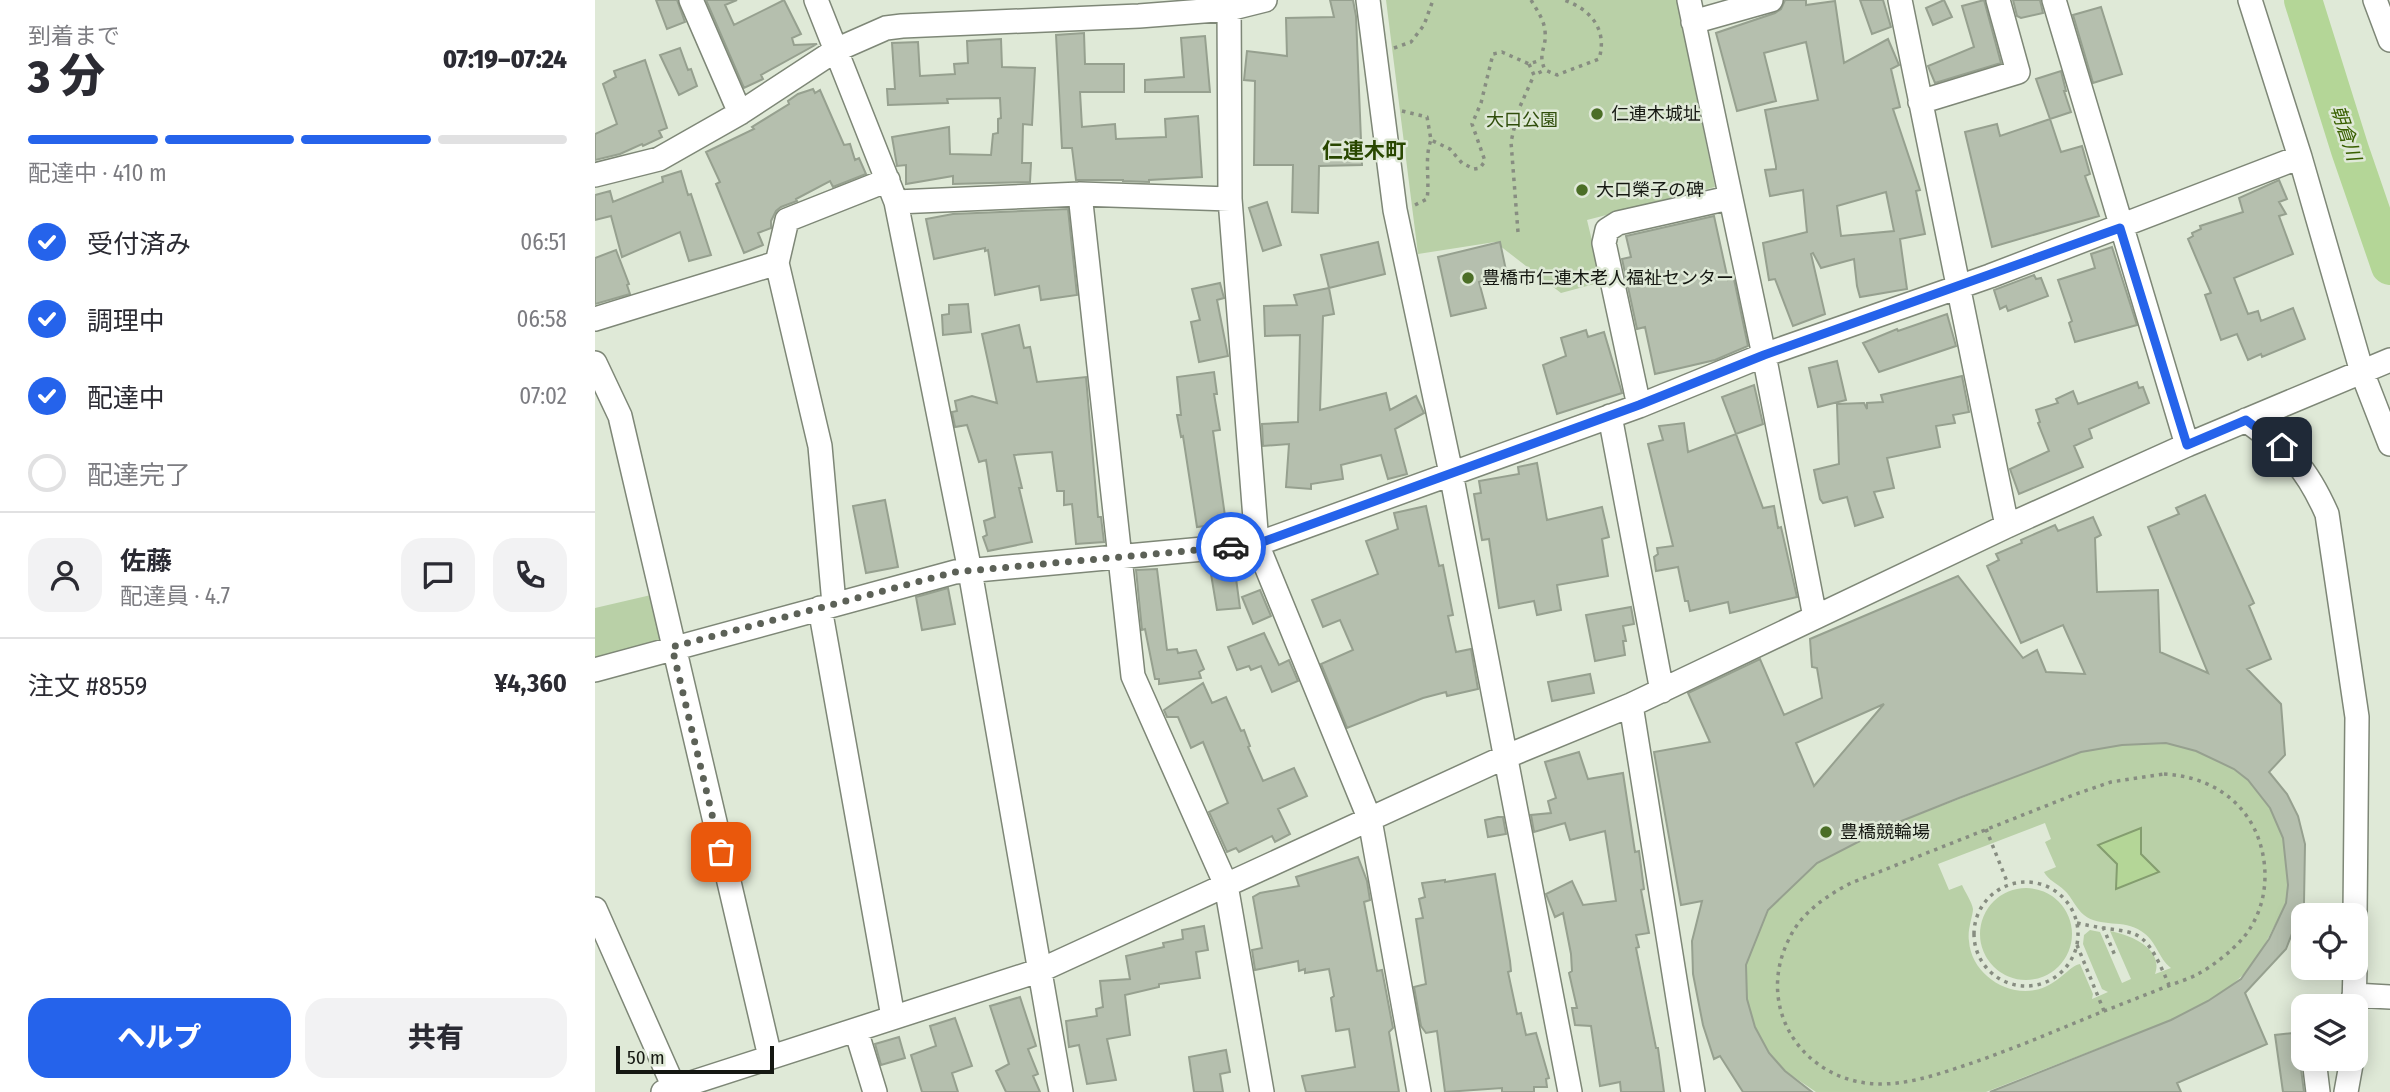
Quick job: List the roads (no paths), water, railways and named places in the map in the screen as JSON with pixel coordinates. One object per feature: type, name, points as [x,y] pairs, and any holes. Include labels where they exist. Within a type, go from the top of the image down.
[{"type":"street","points":[[691,0],[740,113]]},
{"type":"street","points":[[816,0],[896,202],[970,571],[1061,1092]]},
{"type":"street","points":[[595,175],[659,159],[740,113],[836,50],[886,28],[988,11],[1229,5],[1265,0]]},
{"type":"street","points":[[1368,0],[1395,210],[1451,472],[1570,1092]]},
{"type":"street","points":[[1771,0],[1691,11],[1764,355],[1815,617]]},
{"type":"street","points":[[1900,0],[2007,526]]},
{"type":"street","points":[[1920,102],[2018,72],[1998,0]]},
{"type":"street","points":[[2054,0],[2187,445]]},
{"type":"street","points":[[2250,0],[2300,157],[2376,366],[2390,444]]},
{"type":"street","points":[[2375,0],[2390,40]]},
{"type":"street","points":[[1229,5],[1230,199],[1257,544],[1370,820],[1419,1092]]},
{"type":"street","points":[[595,670],[955,572],[1257,544],[1610,416],[1764,355],[2120,228],[2300,157]]},
{"type":"street","points":[[888,180],[787,220],[777,262],[820,446],[827,606],[893,1017]]},
{"type":"street","points":[[896,202],[1080,194],[1230,199]]},
{"type":"street","points":[[1080,194],[1133,676],[1226,885],[1262,1092]]},
{"type":"street","points":[[1639,405],[1604,243],[1608,230],[1618,223],[1729,198]]},
{"type":"street","points":[[595,319],[777,262]]},
{"type":"street","points":[[595,363],[620,416],[770,1057]]},
{"type":"street","points":[[595,909],[671,1091],[1041,970],[1505,757],[1663,691],[2007,526],[2187,445],[2376,366]]},
{"type":"street","points":[[1610,416],[1663,691]]},
{"type":"street","points":[[2246,420],[2297,460],[2316,488],[2327,514],[2357,717],[2355,903]]},
{"type":"street","points":[[1631,705],[1693,1092]]},
{"type":"street","points":[[2368,999],[2390,997]]},
{"type":"street","points":[[856,1030],[875,1092]]},
{"type":"street","points":[[2315,1071],[2318,1092]]},
{"type":"street","points":[[2346,1092],[2350,1071]]},
{"type":"waterway","name":"朝倉川","points":[[2303,0],[2390,266]]},
{"type":"place","name":"仁連木城址","points":[[1597,114]]},
{"type":"place","name":"大口榮子の碑","points":[[1582,190]]},
{"type":"place","name":"豊橋市仁連木老人福祉センター","points":[[1468,278]]},
{"type":"place","name":"豊橋競輪場","points":[[1826,832]]},
{"type":"district","name":"仁連木町","points":[[1364,151]]},
{"type":"park label","name":"大口公園","points":[[1522,120]]}]
